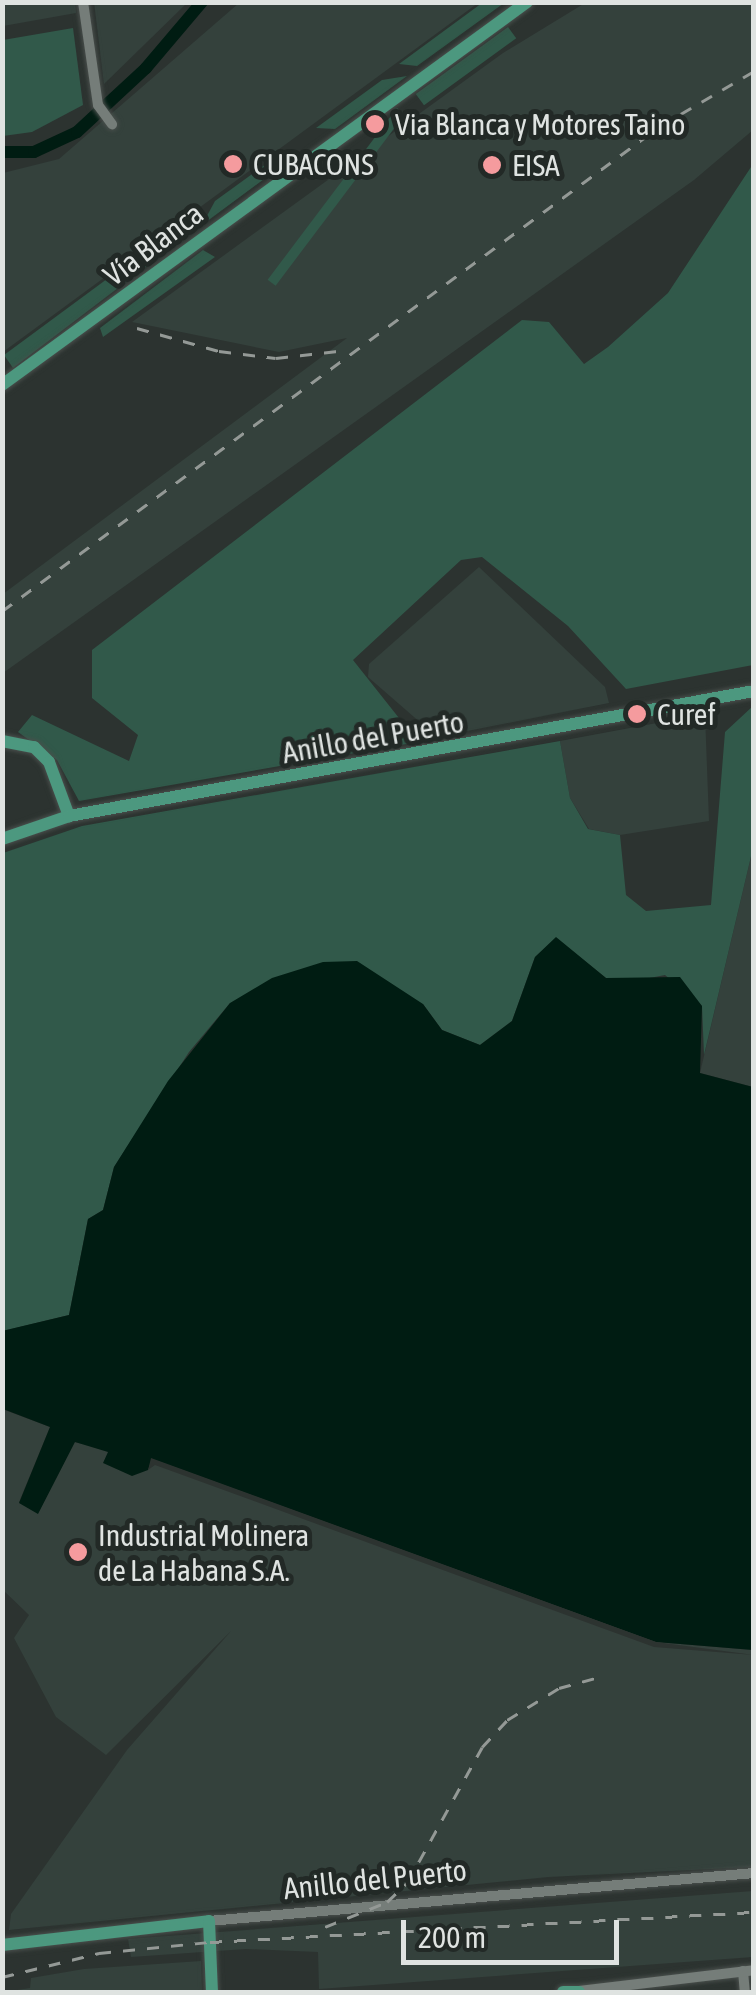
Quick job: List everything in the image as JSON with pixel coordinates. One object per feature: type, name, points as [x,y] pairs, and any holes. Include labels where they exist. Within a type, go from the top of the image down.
[{"type":"main road","name":"Vía Blanca","points":[[2,385],[527,2]]},
{"type":"main road","name":"Anillo del Puerto","points":[[2,839],[68,816],[754,691]]},
{"type":"main road","points":[[2,741],[34,747],[50,762],[68,816]]},
{"type":"main road","name":"Anillo del Puerto","points":[[2,1945],[210,1920]]},
{"type":"main road","points":[[210,1920],[212,1992]]},
{"type":"main road","points":[[564,1992],[579,1992]]},
{"type":"street","points":[[84,2],[94,86],[112,124]]},
{"type":"street","name":"Anillo del Puerto","points":[[210,1920],[754,1873]]},
{"type":"street","points":[[579,1992],[748,1971],[745,1992]]},
{"type":"street","points":[[662,1980],[663,1992]]},
{"type":"shaded area","points":[[3,2],[75,3],[76,13],[3,26]]},
{"type":"shaded area","points":[[94,2],[187,2],[187,3],[104,84]]},
{"type":"shaded area","points":[[239,3],[478,3],[3,352],[3,173],[59,159]]},
{"type":"shaded area","points":[[482,3],[504,3],[417,66],[399,64]]},
{"type":"shaded area","points":[[585,3],[753,3],[753,130],[694,180],[3,673],[3,594],[347,338],[279,352],[132,322],[503,53]]},
{"type":"shaded area","points":[[508,27],[516,38],[424,105],[416,94]]},
{"type":"shaded area","points":[[73,28],[83,105],[32,132],[3,136],[3,40]]},
{"type":"shaded area","points":[[407,76],[335,129],[316,128],[382,80]]},
{"type":"shaded area","points":[[397,108],[405,114],[276,286],[268,280]]},
{"type":"shaded area","points":[[277,156],[275,171],[202,225],[215,201]]},
{"type":"shaded area","points":[[753,164],[753,665],[626,689],[568,626],[482,557],[461,560],[353,660],[418,742],[79,801],[57,760],[18,732],[32,715],[129,761],[138,735],[92,698],[92,650],[522,320],[549,322],[584,364],[608,347],[668,293]]},
{"type":"shaded area","points":[[191,217],[185,237],[13,368],[4,355]]},
{"type":"shaded area","points":[[203,250],[215,257],[103,337],[100,328]]},
{"type":"shaded area","points":[[479,567],[605,687],[609,703],[437,737],[368,677],[369,664]]},
{"type":"shaded area","points":[[753,706],[753,848],[704,1055],[702,1006],[665,975],[629,982],[606,978],[556,938],[535,957],[512,1021],[480,1045],[442,1030],[423,1004],[230,1003],[189,1052],[114,1167],[103,1210],[88,1219],[69,1315],[3,1331],[3,853],[82,826],[560,741],[570,798],[588,829],[620,835],[626,895],[646,911],[711,905],[725,732]]},
{"type":"shaded area","points":[[705,714],[709,821],[620,835],[589,829],[570,798],[560,741]]},
{"type":"shaded area","points":[[753,848],[753,1087],[700,1073]]},
{"type":"shaded area","points":[[556,937],[606,978],[680,977],[702,1006],[700,1073],[753,1087],[753,1650],[656,1642],[152,1459],[148,1470],[132,1476],[103,1463],[108,1452],[75,1442],[38,1514],[19,1503],[50,1427],[3,1409],[2,1331],[69,1315],[88,1219],[103,1210],[114,1167],[168,1081],[230,1003],[272,978],[323,962],[357,961],[423,1004],[442,1030],[480,1045],[512,1021],[535,957]]},
{"type":"shaded area","points":[[2,1409],[50,1427],[19,1502],[38,1513],[74,1442],[151,1458],[656,1642],[753,1650],[753,1867],[548,1877],[9,1930],[11,1914],[127,1750],[231,1631],[106,1755],[56,1717],[14,1638],[29,1615],[3,1590]]},
{"type":"shaded area","points":[[753,1891],[753,1957],[319,1989],[318,1952],[246,1949],[131,1957],[128,1939]]},
{"type":"shaded area","points":[[201,1961],[202,1992],[5,1992],[30,1988],[31,1978],[84,1969]]},
{"type":"pier","points":[[151,1458],[656,1642],[754,1655],[654,1647],[155,1465],[148,1470]]},
{"type":"waterway","points":[[2,152],[34,152],[77,132],[146,68],[202,2]]},
{"type":"railway","points":[[2,611],[660,126],[754,71]]},
{"type":"railway","points":[[137,328],[219,351],[276,358],[338,351]]},
{"type":"railway","points":[[325,1927],[387,1902],[407,1883],[482,1747],[507,1720],[559,1688],[599,1677]]},
{"type":"railway","points":[[2,1977],[99,1953],[210,1942],[754,1912]]},
{"type":"place","name":"Via Blanca y Motores Taino","points":[[375,124]]},
{"type":"place","name":"CUBACONS","points":[[233,164]]},
{"type":"place","name":"EISA","points":[[492,165]]},
{"type":"place","name":"Curef","points":[[637,714]]},
{"type":"place","name":"Industrial Molinera de La Habana S.A.","points":[[78,1552]]}]
